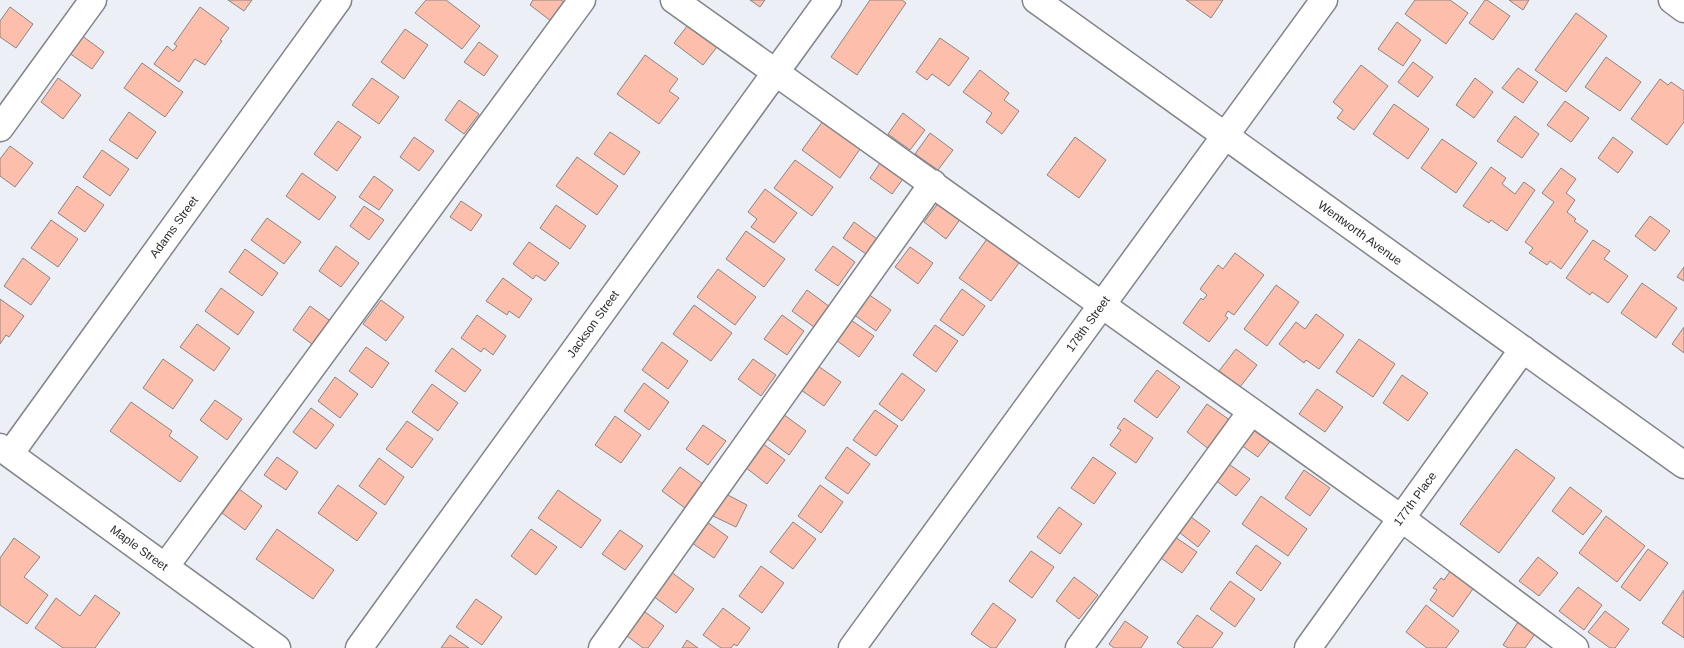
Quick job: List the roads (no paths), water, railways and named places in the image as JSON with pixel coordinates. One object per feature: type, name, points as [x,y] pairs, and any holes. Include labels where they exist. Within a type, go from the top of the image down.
[{"type":"street","points":[[0,128],[93,0]]},
{"type":"street","name":"Adams Street","points":[[5,451],[338,0]]},
{"type":"street","points":[[165,566],[582,0]]},
{"type":"street","points":[[674,0],[1401,518],[1546,640],[1575,648]]},
{"type":"street","name":"Jackson Street","points":[[360,648],[828,0]]},
{"type":"street","name":"Wentworth Avenue","points":[[1036,0],[1684,465]]},
{"type":"street","name":"178th Street","points":[[852,648],[1324,0]]},
{"type":"street","points":[[1672,0],[1684,9]]},
{"type":"street","points":[[602,648],[933,183]]},
{"type":"street","name":"177th Place","points":[[1308,648],[1522,349]]},
{"type":"street","points":[[1079,648],[1251,412]]},
{"type":"street","name":"Maple Street","points":[[5,451],[277,648]]}]
